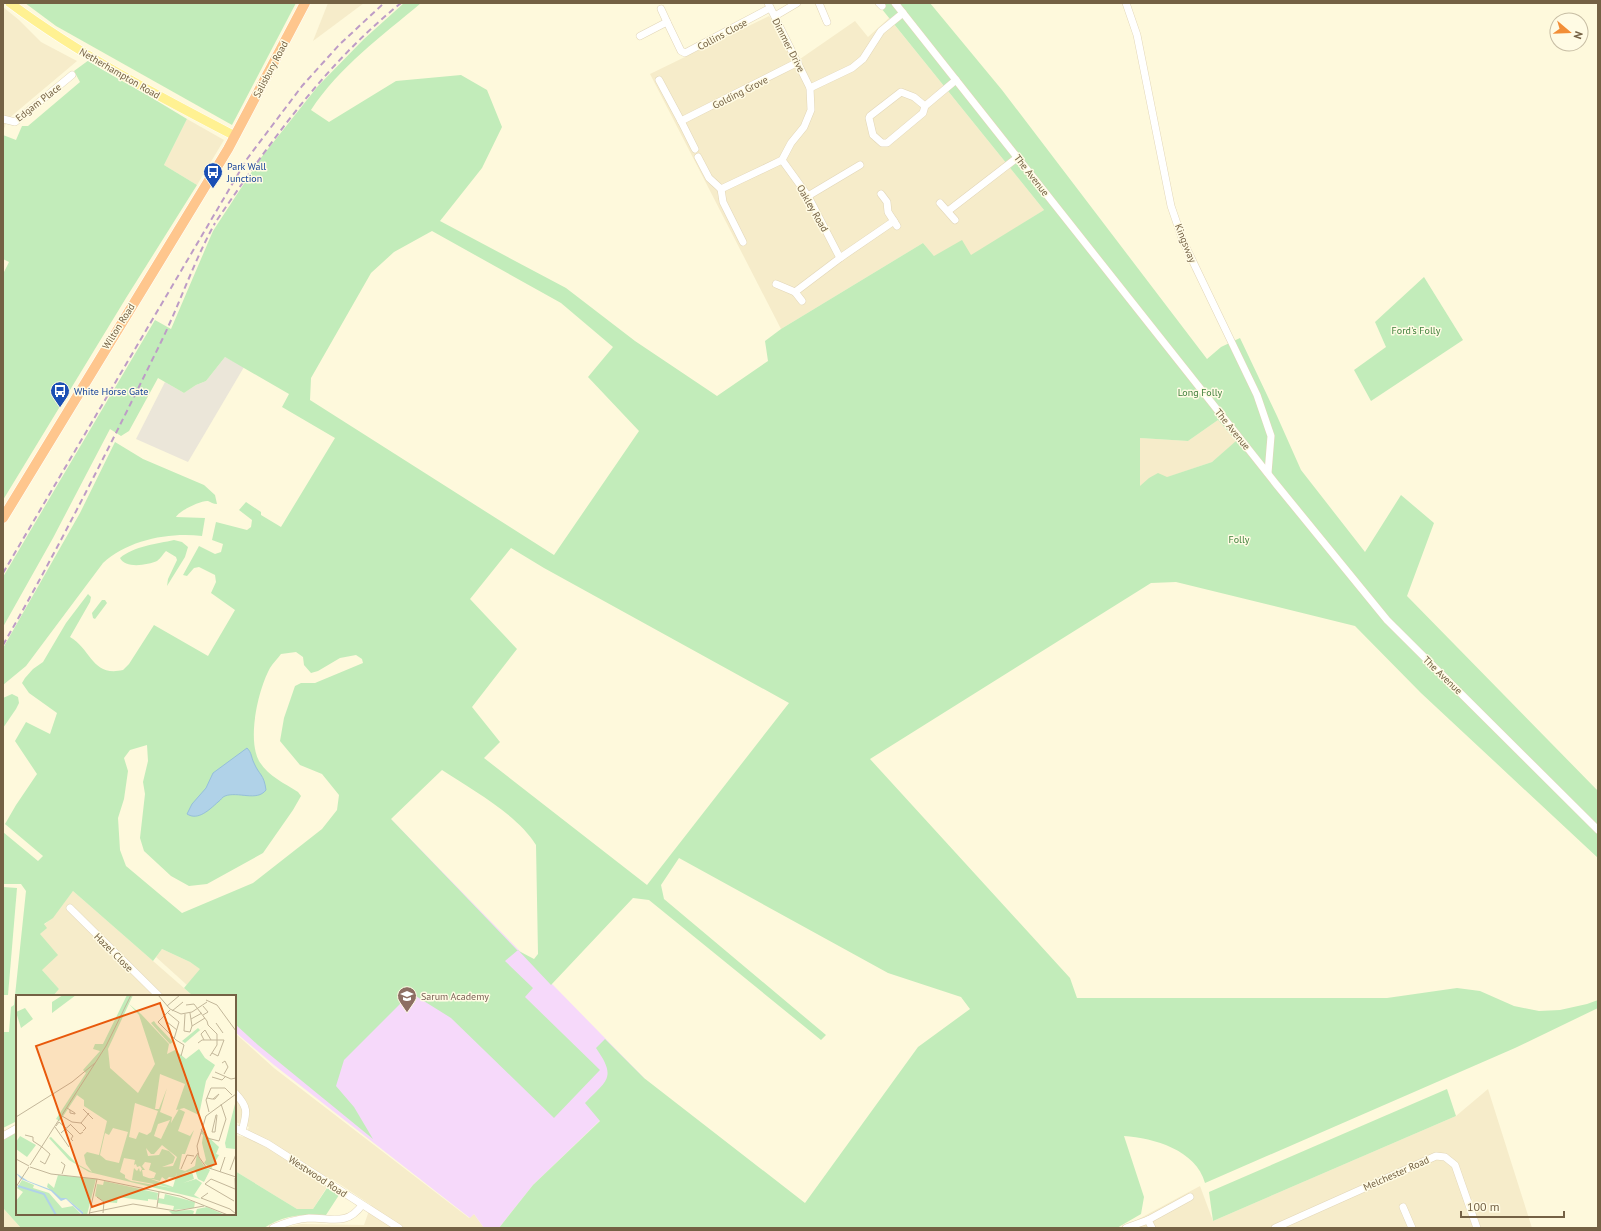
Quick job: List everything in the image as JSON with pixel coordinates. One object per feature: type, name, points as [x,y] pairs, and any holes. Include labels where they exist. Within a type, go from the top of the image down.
[{"type":"highway","name":"Salisbury Road","points":[[235,136],[304,3]]},
{"type":"highway","name":"Wilton Road","points":[[3,518],[235,136]]},
{"type":"main road","name":"Netherhampton Road","points":[[10,3],[51,34],[171,103],[235,136]]},
{"type":"street","points":[[774,16],[797,3]]},
{"type":"street","points":[[819,3],[827,22]]},
{"type":"street","name":"The Avenue","points":[[895,3],[1268,473],[1387,620],[1598,830]]},
{"type":"street","name":"Kingsway","points":[[1126,3],[1137,35],[1171,206],[1183,241],[1257,395],[1271,436],[1268,473]]},
{"type":"street","name":"Dimmer Drive","points":[[769,6],[810,88]]},
{"type":"street","name":"Collins Close","points":[[661,9],[681,51],[685,53],[769,6]]},
{"type":"street","points":[[721,189],[782,160],[791,143],[800,134],[808,120],[810,110],[810,88],[852,68],[863,59],[881,31],[903,13]]},
{"type":"street","points":[[640,36],[667,22]]},
{"type":"street","name":"Golding Grove","points":[[681,121],[798,62]]},
{"type":"street","name":"Edgam Place","points":[[3,119],[15,122],[72,75]]},
{"type":"street","points":[[659,80],[694,149]]},
{"type":"street","points":[[925,106],[914,97],[901,92],[868,118],[873,135],[882,143],[887,143],[922,113],[925,106],[956,80]]},
{"type":"street","points":[[698,157],[709,178],[721,189],[724,202],[743,242]]},
{"type":"street","points":[[948,211],[1018,157]]},
{"type":"street","name":"Oakley Road","points":[[782,160],[808,196],[840,258]]},
{"type":"street","points":[[808,196],[860,165]]},
{"type":"street","points":[[795,292],[840,258],[896,224],[888,212],[887,202],[881,194]]},
{"type":"street","points":[[940,203],[955,220]]},
{"type":"street","points":[[776,284],[795,292],[802,301]]},
{"type":"street","name":"Hazel Close","points":[[70,908],[158,995]]},
{"type":"street","points":[[236,1094],[245,1104],[247,1115],[242,1131]]},
{"type":"street","name":"Westwood Road","points":[[236,1128],[268,1144],[399,1228]]},
{"type":"street","points":[[3,1136],[16,1129]]},
{"type":"street","name":"Melchester Road","points":[[1275,1228],[1436,1156],[1445,1157],[1455,1165],[1477,1228]]},
{"type":"street","points":[[1126,1228],[1148,1220],[1190,1197]]},
{"type":"street","points":[[273,1228],[285,1223],[308,1218],[345,1219],[356,1213],[362,1205]]},
{"type":"street","points":[[1403,1207],[1412,1228]]},
{"type":"street","points":[[1148,1220],[1152,1228]]},
{"type":"shaded area","points":[[328,3],[364,3],[313,41]]},
{"type":"shaded area","points":[[3,7],[19,20],[41,42],[77,61],[8,119],[3,131]]},
{"type":"shaded area","points":[[769,16],[800,59],[855,21],[868,37],[889,18],[1044,210],[971,256],[934,256],[923,243],[781,329],[650,74]]},
{"type":"shaded area","points":[[187,119],[224,140],[197,185],[164,165]]},
{"type":"shaded area","points":[[225,357],[244,367],[188,462],[136,439],[165,382],[184,393],[196,385],[206,381]]},
{"type":"shaded area","points":[[1218,420],[1236,442],[1212,462],[1139,487],[1140,438],[1188,441]]},
{"type":"shaded area","name":"Sarum Academy","points":[[382,810],[644,1078],[533,1185],[499,1228],[484,1228],[474,1214],[470,1218],[274,1065],[236,1033],[236,995],[210,995]]},
{"type":"shaded area","points":[[73,891],[192,995],[54,995],[59,989],[42,970],[40,934],[46,928],[44,925],[53,917]]},
{"type":"shaded area","points":[[162,949],[190,962],[201,969],[187,985],[156,957]]},
{"type":"shaded area","points":[[236,1034],[274,1068],[469,1218],[474,1214],[484,1228],[282,1228],[301,1224],[364,1225],[371,1205],[332,1179],[313,1209],[297,1209],[236,1172],[236,1135],[244,1137],[249,1127],[236,1122]]},
{"type":"shaded area","points":[[1488,1089],[1532,1228],[1122,1228],[1200,1186],[1213,1221],[1456,1116]]},
{"type":"shaded area","points":[[3,1208],[21,1228],[3,1228]]},
{"type":"green space","points":[[25,3],[296,3],[232,125],[56,26]]},
{"type":"green space","points":[[404,3],[421,3],[376,40],[348,66],[322,94],[311,110],[329,122],[396,81],[461,75],[487,90],[502,127],[482,168],[440,221],[566,288],[635,341],[717,396],[768,361],[765,341],[781,329],[923,243],[934,256],[962,240],[971,255],[1044,210],[877,3],[930,3],[1002,90],[1207,359],[1221,347],[1240,338],[1301,470],[1365,552],[1401,495],[1434,523],[1407,596],[1598,791],[1598,858],[1421,693],[1355,626],[1176,582],[1151,583],[870,759],[1070,978],[1077,998],[1387,998],[1457,988],[1480,991],[1514,1006],[1539,1011],[1560,1010],[1598,1000],[1598,1008],[1515,1048],[1205,1183],[1193,1162],[1183,1154],[1160,1143],[1136,1137],[1124,1136],[1144,1197],[1141,1214],[1117,1228],[499,1228],[533,1185],[600,1121],[585,1103],[599,1089],[607,1078],[608,1073],[606,1066],[596,1048],[605,1039],[644,1078],[805,1203],[918,1047],[970,1009],[961,997],[888,973],[679,858],[661,885],[664,899],[826,1035],[821,1040],[649,900],[633,898],[551,985],[519,951],[534,959],[538,954],[536,845],[518,823],[506,813],[480,794],[442,770],[391,819],[518,950],[505,961],[533,988],[525,997],[600,1070],[554,1118],[451,1018],[411,993],[344,1060],[336,1086],[354,1107],[373,1139],[258,1045],[236,1025],[236,995],[192,995],[184,988],[200,969],[190,962],[162,949],[153,961],[73,891],[53,918],[44,924],[47,928],[40,934],[58,955],[42,970],[59,989],[54,995],[16,995],[16,1122],[3,1128],[3,1032],[9,1032],[11,1007],[14,1005],[26,891],[21,884],[3,884],[3,832],[38,861],[43,856],[5,824],[37,774],[15,741],[26,722],[50,734],[57,713],[29,693],[22,683],[33,669],[43,662],[66,623],[88,594],[91,597],[90,602],[70,637],[77,642],[98,666],[105,670],[123,670],[129,664],[154,625],[208,656],[235,610],[211,593],[216,582],[215,575],[199,567],[194,568],[187,576],[183,575],[199,546],[215,554],[221,552],[223,544],[212,540],[216,522],[247,530],[251,527],[252,520],[239,510],[246,502],[261,512],[261,515],[281,527],[335,438],[282,407],[289,394],[225,357],[206,381],[196,385],[184,393],[158,378],[129,431],[121,436],[110,429],[53,538],[3,627],[3,577],[155,320],[171,329],[213,231],[260,159],[318,86],[364,39]],"holes":[[[432,231],[561,303],[613,347],[588,377],[639,431],[554,555],[310,400],[311,378],[371,273],[394,252]],[[1218,420],[1236,441],[1212,462],[1167,477],[1158,473],[1149,478],[1140,486],[1140,438],[1188,441]],[[511,548],[544,568],[789,703],[647,885],[484,758],[500,742],[472,707],[517,649],[470,599]],[[296,652],[303,657],[304,665],[311,673],[318,671],[340,658],[356,655],[362,659],[363,663],[315,683],[301,683],[295,686],[284,718],[280,741],[300,765],[322,774],[339,795],[337,810],[322,829],[253,883],[182,913],[126,866],[120,850],[118,818],[124,799],[128,771],[124,758],[130,750],[147,745],[148,761],[143,782],[145,794],[140,838],[144,851],[171,876],[189,886],[207,884],[263,853],[301,796],[298,792],[267,771],[259,761],[254,740],[254,728],[258,701],[270,668],[281,654]]]},
{"type":"green space","points":[[89,60],[187,119],[164,165],[197,185],[3,500],[3,274],[9,262],[3,259],[3,135],[16,140],[22,126],[28,126],[80,82],[74,71]]},
{"type":"green space","name":"Ford's Folly","points":[[1424,277],[1463,340],[1371,401],[1354,370],[1386,347],[1375,322]]},
{"type":"green space","points":[[115,442],[143,459],[204,485],[215,495],[217,504],[208,501],[200,502],[186,509],[176,517],[205,518],[202,536],[176,535],[150,539],[124,549],[103,563],[26,666],[3,685],[3,648],[80,513]]},
{"type":"green space","points":[[174,540],[182,542],[188,547],[185,557],[167,586],[168,579],[177,560],[176,557],[166,551],[157,561],[143,565],[127,564],[120,558],[139,548]]},
{"type":"green space","points":[[102,600],[105,600],[107,603],[95,619],[93,618],[92,613]]},
{"type":"green space","points":[[12,694],[18,697],[19,703],[3,728],[3,698]]},
{"type":"green space","points":[[3,887],[17,888],[8,995],[3,995]]},
{"type":"green space","points":[[1447,1089],[1456,1116],[1213,1221],[1209,1192]]},
{"type":"green space","points":[[16,1133],[16,1215],[236,1215],[236,1172],[297,1209],[313,1209],[327,1188],[339,1195],[326,1215],[294,1216],[279,1220],[264,1228],[21,1228],[3,1208],[3,1140]]},
{"type":"water","points":[[247,748],[263,778],[266,790],[258,795],[252,796],[225,796],[203,814],[191,816],[187,814],[192,804],[206,788],[213,773]]},
{"type":"railway","points":[[3,573],[247,159],[302,86],[339,45],[384,3]]},
{"type":"railway","points":[[217,220],[258,161],[301,104],[348,51],[401,3]]},
{"type":"railway","points":[[3,645],[85,495],[161,342],[200,252],[215,223]]},
{"type":"place","name":"Park Wall Junction","points":[[213,189]]},
{"type":"place","name":"White Horse Gate","points":[[60,408]]},
{"type":"place","name":"Sarum Academy","points":[[407,1013]]},
{"type":"park label","name":"Long Folly","points":[[1200,392]]},
{"type":"park label","name":"Folly","points":[[1239,539]]}]
